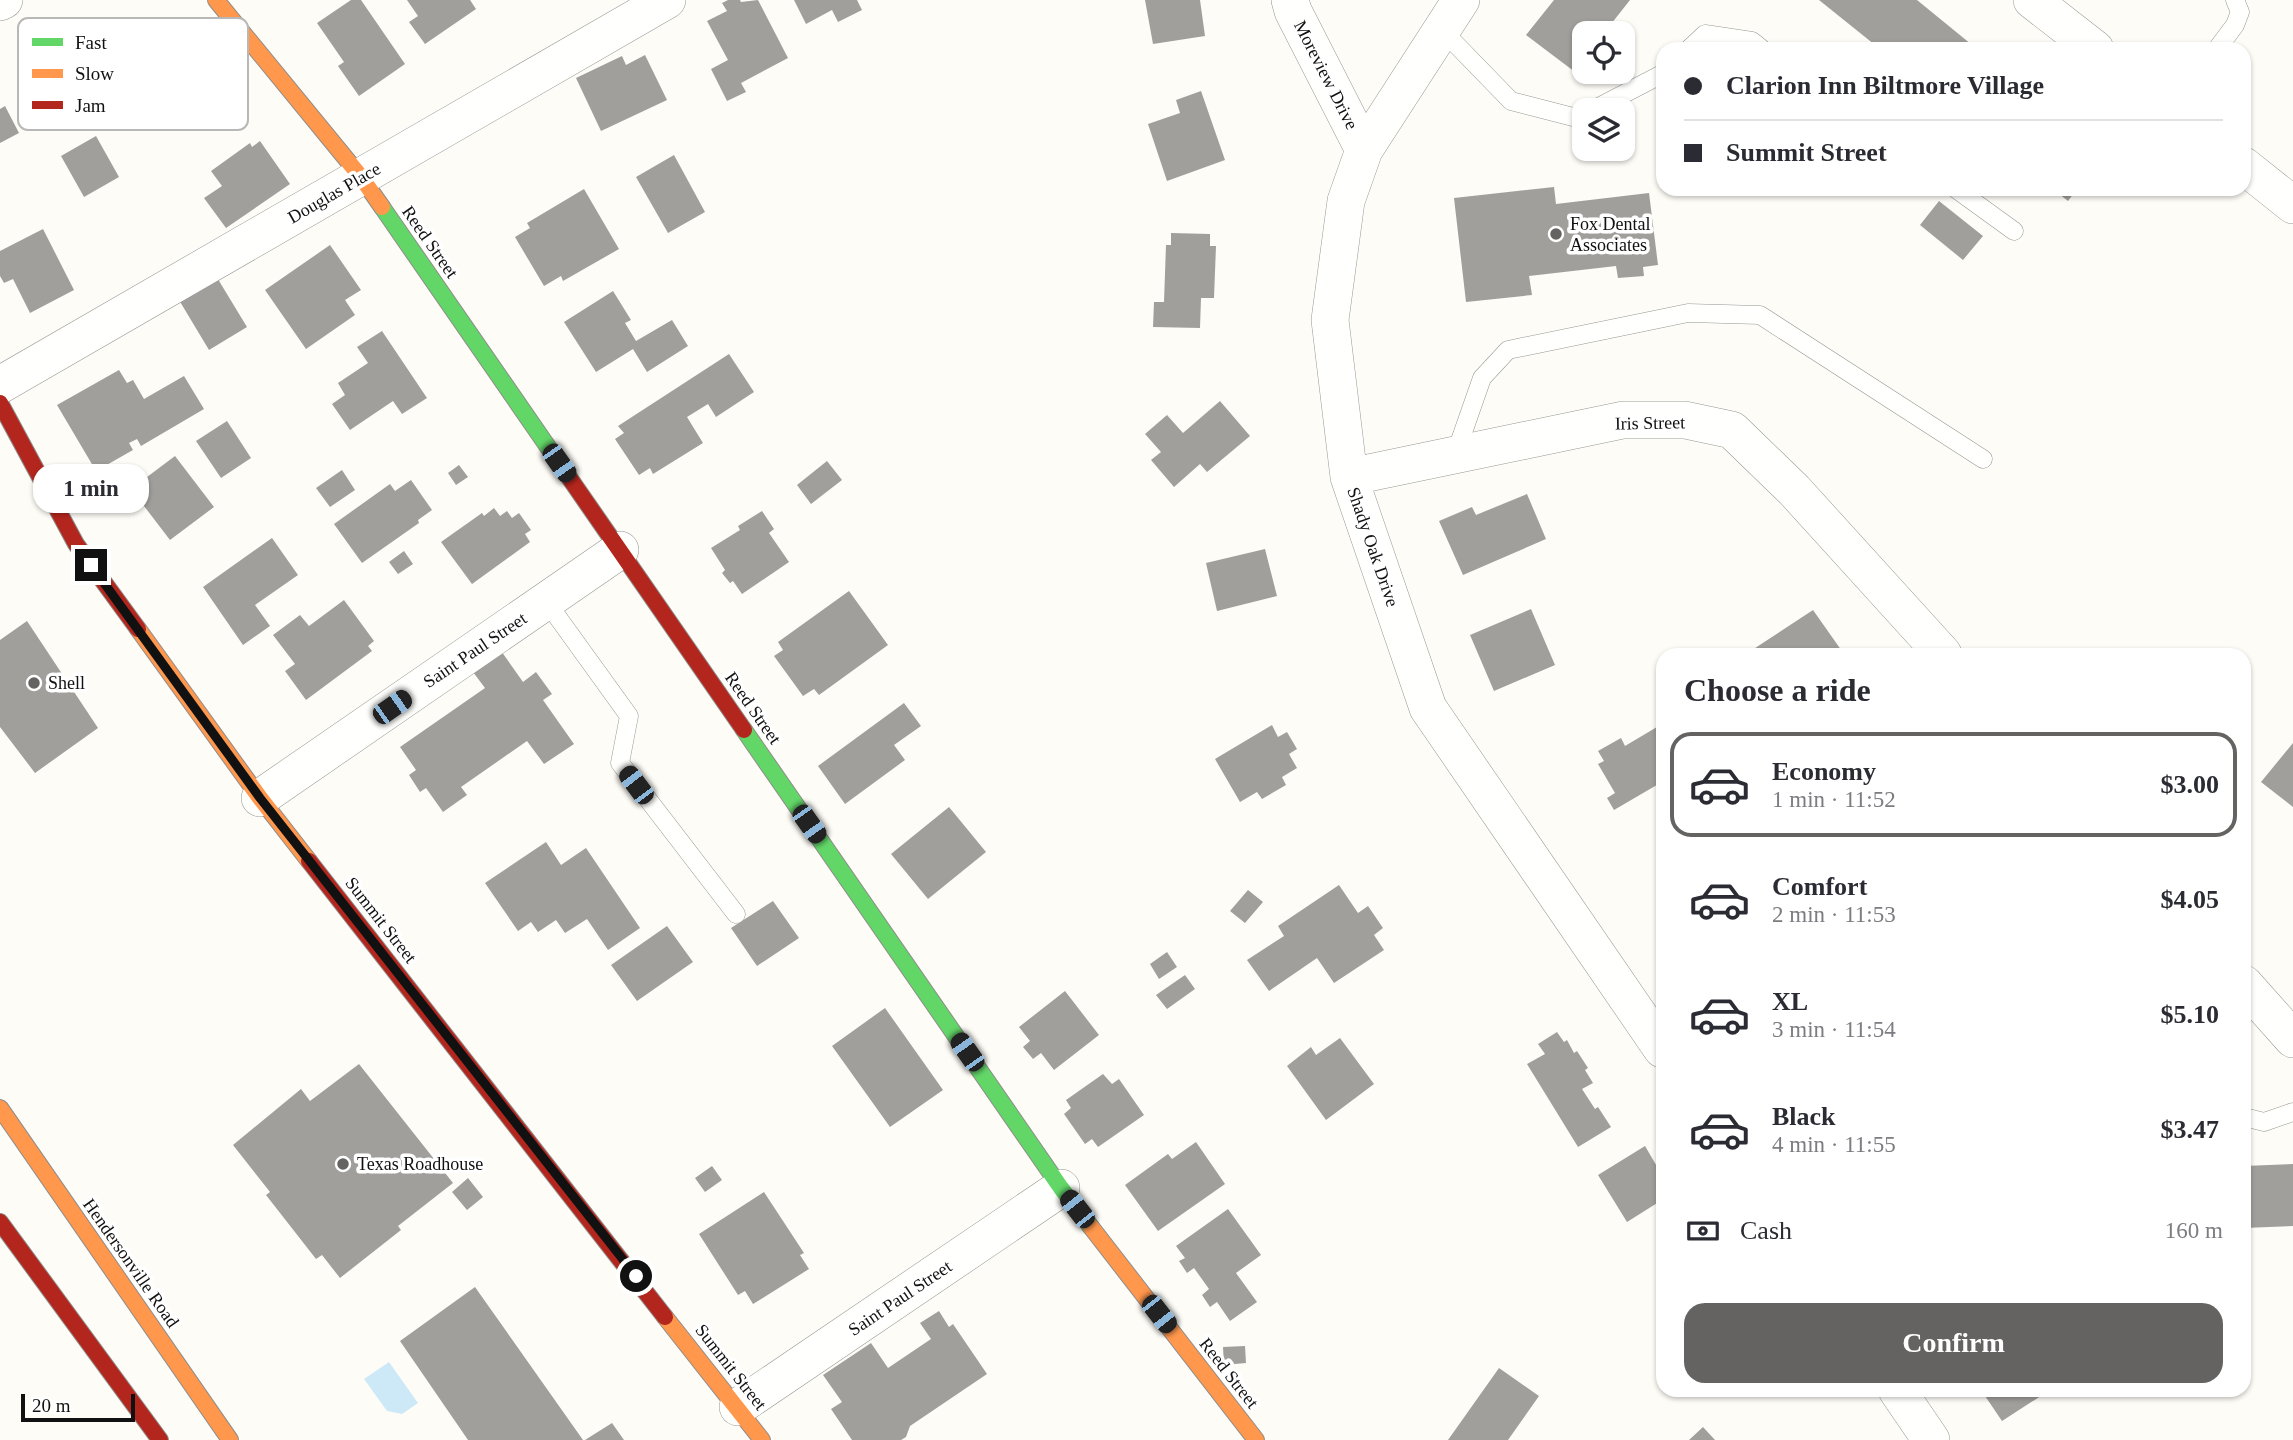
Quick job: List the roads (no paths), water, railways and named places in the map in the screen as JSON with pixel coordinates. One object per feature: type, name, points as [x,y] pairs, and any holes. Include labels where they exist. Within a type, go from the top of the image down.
[{"type":"street","name":"Reed Street","points":[[216,0],[231,18]]},
{"type":"street","name":"Douglas Place","points":[[0,385],[667,0]]},
{"type":"street","name":"Moreview Drive","points":[[1290,0],[1293,11],[1364,150]]},
{"type":"street","points":[[2032,0],[2086,42]]},
{"type":"street","name":"Shady Oak Drive","points":[[1452,15],[1364,150],[1346,201],[1330,320],[1349,477],[1427,708],[1656,1040]]},
{"type":"street","name":"Reed Street","points":[[248,39],[361,177],[1061,1188],[1256,1440]]},
{"type":"street","points":[[2251,171],[2290,196]]},
{"type":"street","name":"Summit Street","points":[[0,403],[76,544],[260,798],[762,1440]]},
{"type":"street","name":"Iris Street","points":[[1349,477],[1623,420],[1685,420],[1732,430],[1794,491],[1938,648]]},
{"type":"street","name":"Saint Paul Street","points":[[260,798],[620,550]]},
{"type":"street","points":[[2251,992],[2293,1039]]},
{"type":"street","name":"Hendersonville Road","points":[[0,1108],[230,1440]]},
{"type":"street","name":"Saint Paul Street","points":[[738,1407],[1061,1188]]},
{"type":"street","points":[[0,1222],[160,1440]]},
{"type":"street","points":[[1902,1397],[1931,1440]]},
{"type":"lane","points":[[2222,42],[2235,25],[2240,12],[2235,0]]},
{"type":"lane","points":[[1452,15],[1511,101],[1572,117]]},
{"type":"lane","points":[[1696,42],[1705,34],[1753,42]]},
{"type":"lane","points":[[1616,98],[1656,77]]},
{"type":"lane","points":[[1966,196],[2014,231]]},
{"type":"lane","points":[[1455,454],[1482,378],[1508,350],[1689,313],[1759,315],[1983,459]]},
{"type":"lane","points":[[546,601],[629,716],[620,763],[736,914]]},
{"type":"lane","points":[[2251,1119],[2264,1122],[2293,1112]]},
{"type":"water","points":[[389,1362],[418,1403],[402,1414],[387,1411],[364,1379]]},
{"type":"place","name":"Fox Dental Associates","points":[[1556,234]]},
{"type":"place","name":"Shell","points":[[34,683]]},
{"type":"place","name":"Texas Roadhouse","points":[[343,1164]]}]
